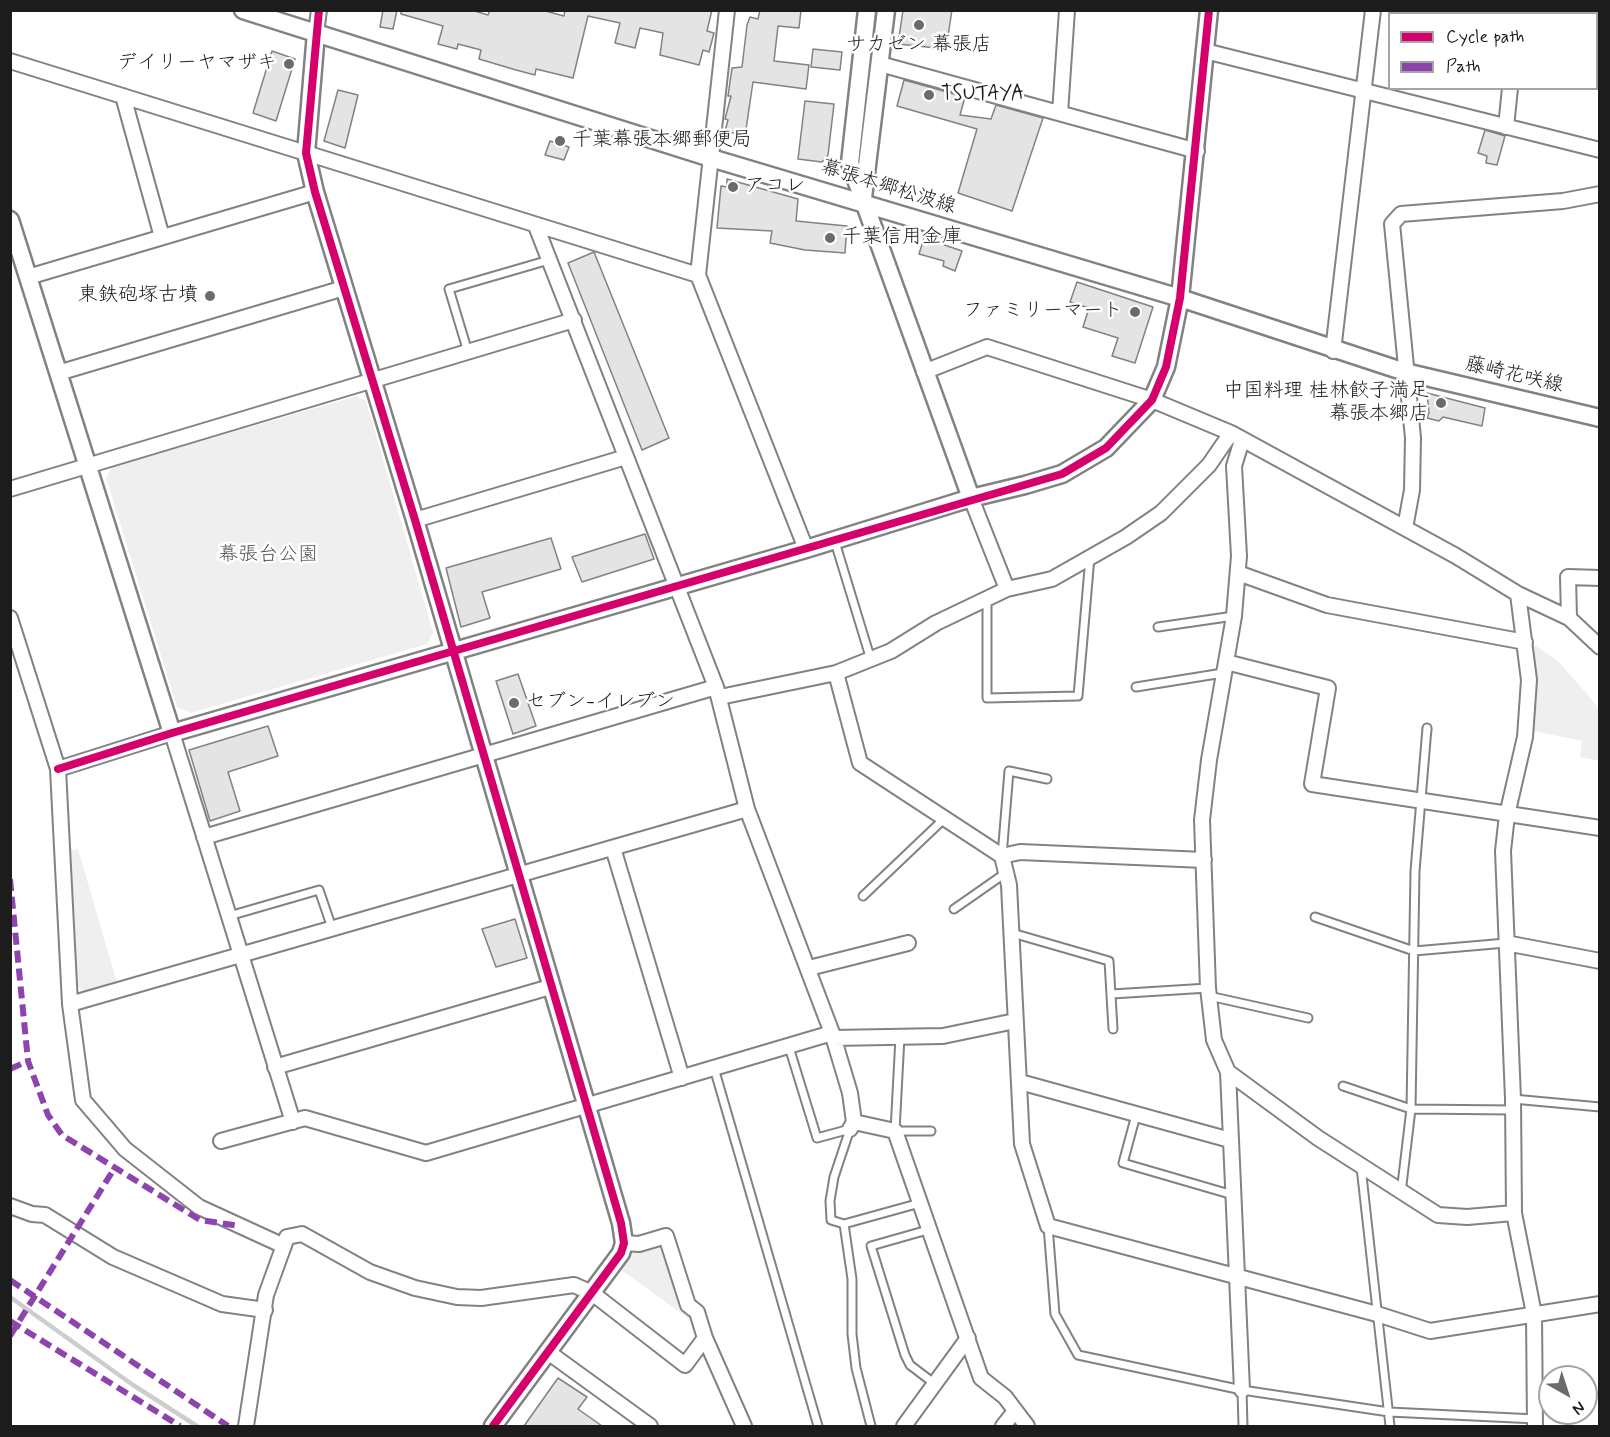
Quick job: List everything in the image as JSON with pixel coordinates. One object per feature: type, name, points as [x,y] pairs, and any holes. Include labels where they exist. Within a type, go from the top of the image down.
[{"type":"street","name":"幕張本郷松波線","points":[[243,10],[711,158],[1179,298],[1333,351],[1412,374]]},
{"type":"street","points":[[319,10],[306,153],[315,192],[415,520],[517,875],[621,1223],[624,1243],[621,1253],[493,1426]]},
{"type":"street","points":[[727,10],[698,275],[806,549]]},
{"type":"street","points":[[867,10],[850,163],[924,372],[1007,588]]},
{"type":"street","points":[[862,202],[886,10]]},
{"type":"street","points":[[1060,113],[1067,10]]},
{"type":"street","points":[[58,769],[172,733],[835,541],[971,498],[1062,474],[1106,448],[1152,400],[1166,367],[1179,298],[1197,152],[1209,10]]},
{"type":"street","points":[[1333,351],[1373,10]]},
{"type":"street","points":[[1205,51],[1599,150]]},
{"type":"street","points":[[10,61],[698,275]]},
{"type":"street","points":[[880,64],[1197,152]]},
{"type":"street","points":[[1506,127],[1510,90]]},
{"type":"street","points":[[123,96],[162,237]]},
{"type":"street","points":[[28,277],[315,192]]},
{"type":"street","points":[[1405,528],[1413,490],[1412,374],[1392,224],[1401,214],[1563,201],[1599,194]]},
{"type":"street","points":[[536,226],[679,586],[718,692],[747,809],[809,968],[850,1093],[852,1125],[896,1131],[981,1378],[1005,1397],[1027,1426]]},
{"type":"street","points":[[12,229],[172,733],[292,1122]]},
{"type":"street","points":[[58,373],[344,288]]},
{"type":"street","points":[[10,489],[574,320]]},
{"type":"street","points":[[924,372],[987,347],[1152,400],[1237,437],[1405,528],[1518,594],[1569,618],[1599,647]]},
{"type":"street","name":"藤崎花咲線","points":[[1412,374],[1599,418]]},
{"type":"street","points":[[204,837],[718,692],[836,674],[871,660],[936,623],[1007,588],[1052,579],[1090,557],[1161,513],[1237,437]]},
{"type":"street","points":[[1237,437],[1234,466],[1238,573],[1234,616],[1202,820],[1208,992],[1214,1040],[1228,1072],[1242,1390]]},
{"type":"street","points":[[415,520],[626,457]]},
{"type":"street","points":[[1238,573],[1327,605],[1526,642]]},
{"type":"street","points":[[1569,618],[1568,577],[1599,578]]},
{"type":"street","points":[[1518,594],[1526,642],[1529,680],[1525,736],[1507,814],[1503,851],[1513,1105],[1514,1214],[1534,1314],[1535,1423]]},
{"type":"street","points":[[10,618],[58,769],[70,1004],[83,1100],[125,1149],[199,1207],[284,1245]]},
{"type":"street","points":[[1225,667],[1328,688],[1312,784],[1599,828]]},
{"type":"street","points":[[836,674],[860,764],[946,817],[1002,856],[1007,872],[1012,933],[1022,1144],[1048,1226],[1377,1314],[1430,1331],[1599,1304]]},
{"type":"street","points":[[70,1004],[747,809]]},
{"type":"street","points":[[613,848],[682,1078]]},
{"type":"street","points":[[1002,856],[1020,852],[1204,860]]},
{"type":"street","points":[[809,968],[908,943]]},
{"type":"street","points":[[1506,943],[1599,961]]},
{"type":"street","points":[[276,1067],[550,987]]},
{"type":"street","points":[[220,1141],[305,1118],[426,1153],[585,1105],[832,1036],[900,1038],[943,1036],[1015,1021]]},
{"type":"street","points":[[1228,1072],[1401,1193],[1438,1215],[1467,1217],[1514,1214]]},
{"type":"street","points":[[1020,1082],[1230,1140]]},
{"type":"street","points":[[10,1206],[32,1214],[45,1215],[113,1257],[222,1304],[265,1310]]},
{"type":"street","points":[[246,1426],[266,1295],[287,1237],[302,1234],[370,1272],[415,1288],[458,1297],[481,1298],[574,1285],[592,1293],[685,1365],[705,1338]]},
{"type":"street","points":[[624,1243],[639,1244],[666,1236],[688,1305],[697,1312],[705,1338],[744,1426]]},
{"type":"street","points":[[904,1426],[968,1338]]},
{"type":"street","points":[[548,1352],[650,1426]]},
{"type":"street","points":[[1003,1426],[1015,1411]]},
{"type":"lane","points":[[468,352],[449,289],[549,260]]},
{"type":"lane","points":[[835,541],[871,660]]},
{"type":"lane","points":[[987,598],[987,698],[1078,696],[1090,557]]},
{"type":"lane","points":[[1158,627],[1234,616]]},
{"type":"lane","points":[[1136,687],[1225,667]]},
{"type":"lane","points":[[1401,1193],[1411,1109],[1414,871],[1427,728],[1427,731]]},
{"type":"lane","points":[[1002,856],[1009,771],[1047,778]]},
{"type":"lane","points":[[863,896],[946,817]]},
{"type":"lane","points":[[954,909],[1007,872]]},
{"type":"lane","points":[[229,916],[319,890],[332,928]]},
{"type":"lane","points":[[1315,917],[1414,951],[1506,943]]},
{"type":"lane","points":[[1012,933],[1109,961],[1113,1029]]},
{"type":"lane","points":[[1112,994],[1208,992],[1308,1018]]},
{"type":"lane","points":[[900,1038],[896,1131],[931,1131]]},
{"type":"lane","points":[[789,1047],[817,1138],[852,1125]]},
{"type":"lane","points":[[714,1068],[818,1426]]},
{"type":"lane","points":[[1343,1086],[1411,1109],[1513,1105],[1599,1107]]},
{"type":"lane","points":[[1136,1115],[1123,1163],[1233,1195]]},
{"type":"lane","points":[[852,1125],[834,1177],[830,1201],[831,1220],[844,1224],[921,1203]]},
{"type":"lane","points":[[1361,1165],[1390,1426]]},
{"type":"lane","points":[[844,1224],[852,1279],[852,1334],[856,1368],[871,1426]]},
{"type":"lane","points":[[1048,1226],[1055,1314],[1078,1355],[1242,1390],[1389,1412],[1535,1423]]},
{"type":"lane","points":[[931,1229],[870,1246],[905,1355],[910,1365],[935,1384]]},
{"type":"lane","points":[[1242,1390],[1243,1426]]},
{"type":"green space","name":"幕張台公園","points":[[357,396],[366,401],[433,632],[427,644],[191,713],[177,707],[106,478],[112,467]]},
{"type":"green space","points":[[1533,644],[1559,662],[1599,708],[1599,761],[1580,757],[1582,741],[1534,731],[1536,679]]},
{"type":"green space","points":[[78,849],[117,983],[85,993],[78,986],[71,850]]},
{"type":"green space","points":[[660,1243],[666,1249],[689,1319],[620,1269],[634,1250]]},
{"type":"building","points":[[383,10],[397,10],[393,29],[380,27]]},
{"type":"building","points":[[401,10],[471,10],[488,15],[490,10],[542,10],[564,16],[565,10],[712,10],[707,31],[714,33],[709,52],[703,50],[699,65],[660,55],[663,33],[640,28],[635,48],[615,43],[620,23],[588,16],[573,78],[536,69],[535,75],[479,59],[481,50],[458,44],[457,49],[438,44],[443,26],[401,14]]},
{"type":"building","points":[[760,10],[801,10],[799,28],[778,26],[774,61],[809,65],[806,89],[753,82],[745,136],[725,131],[728,120],[725,119],[731,96],[728,96],[732,68],[742,67],[747,25],[750,17],[758,19]]},
{"type":"building","points":[[903,10],[952,10],[946,49],[898,44]]},
{"type":"building","points":[[813,49],[842,52],[840,70],[811,67]]},
{"type":"building","points":[[272,51],[295,59],[276,121],[253,113]]},
{"type":"building","points":[[904,80],[965,97],[960,115],[991,119],[996,105],[1043,118],[1012,211],[958,193],[977,129],[897,106]]},
{"type":"building","points":[[338,90],[358,95],[345,148],[324,141]]},
{"type":"building","points":[[805,101],[834,104],[828,155],[822,162],[798,159]]},
{"type":"building","points":[[1485,130],[1505,136],[1497,165],[1486,163],[1487,156],[1478,153]]},
{"type":"building","points":[[550,141],[569,147],[564,160],[545,155]]},
{"type":"building","points":[[727,179],[798,199],[796,221],[847,226],[845,253],[805,250],[770,243],[772,231],[717,228],[721,186],[727,187]]},
{"type":"building","points":[[924,238],[962,251],[955,271],[943,266],[944,261],[919,254]]},
{"type":"building","points":[[594,252],[669,438],[642,450],[568,263]]},
{"type":"building","points":[[1077,282],[1153,307],[1135,363],[1112,356],[1118,338],[1083,327],[1089,308],[1070,302]]},
{"type":"building","points":[[1427,393],[1485,408],[1482,426],[1443,417],[1439,421],[1427,418],[1429,413]]},
{"type":"building","points":[[645,534],[654,559],[582,582],[572,557]]},
{"type":"building","points":[[551,538],[561,569],[482,592],[490,618],[461,627],[446,568]]},
{"type":"building","points":[[518,674],[536,726],[513,734],[496,681]]},
{"type":"building","points":[[268,726],[278,756],[228,772],[240,811],[210,821],[189,750]]},
{"type":"building","points":[[515,919],[527,958],[496,967],[482,929]]},
{"type":"building","points":[[558,1378],[587,1397],[578,1409],[602,1426],[524,1426]]},
{"type":"waterway","points":[[10,1297],[133,1385],[197,1426]]},
{"type":"marked path","points":[[10,879],[28,1061],[48,1115],[62,1135],[200,1220],[240,1226]]},
{"type":"marked path","points":[[10,1069],[28,1061]]},
{"type":"marked path","points":[[10,1336],[114,1169]]},
{"type":"marked path","points":[[10,1280],[228,1426]]},
{"type":"marked path","points":[[10,1321],[180,1426]]},
{"type":"cycle path","points":[[319,10],[306,153],[315,192],[415,520],[621,1223],[624,1243],[621,1253],[493,1426]]},
{"type":"cycle path","points":[[58,769],[172,733],[1062,474],[1106,448],[1152,400],[1166,367],[1180,298],[1209,10]]},
{"type":"place","name":"サカゼン 幕張店","points":[[919,25]]},
{"type":"place","name":"デイリーヤマザキ","points":[[289,64]]},
{"type":"place","name":"TSUTAYA","points":[[929,95]]},
{"type":"place","name":"千葉幕張本郷郵便局","points":[[560,141]]},
{"type":"place","name":"アコレ","points":[[733,187]]},
{"type":"place","name":"千葉信用金庫","points":[[830,238]]},
{"type":"place","name":"東鉄砲塚古墳","points":[[210,296]]},
{"type":"place","name":"ファミリーマート","points":[[1135,312]]},
{"type":"place","name":"中国料理 桂林餃子満足 幕張本郷店","points":[[1441,403]]},
{"type":"place","name":"セブン-イレブン","points":[[514,703]]}]
